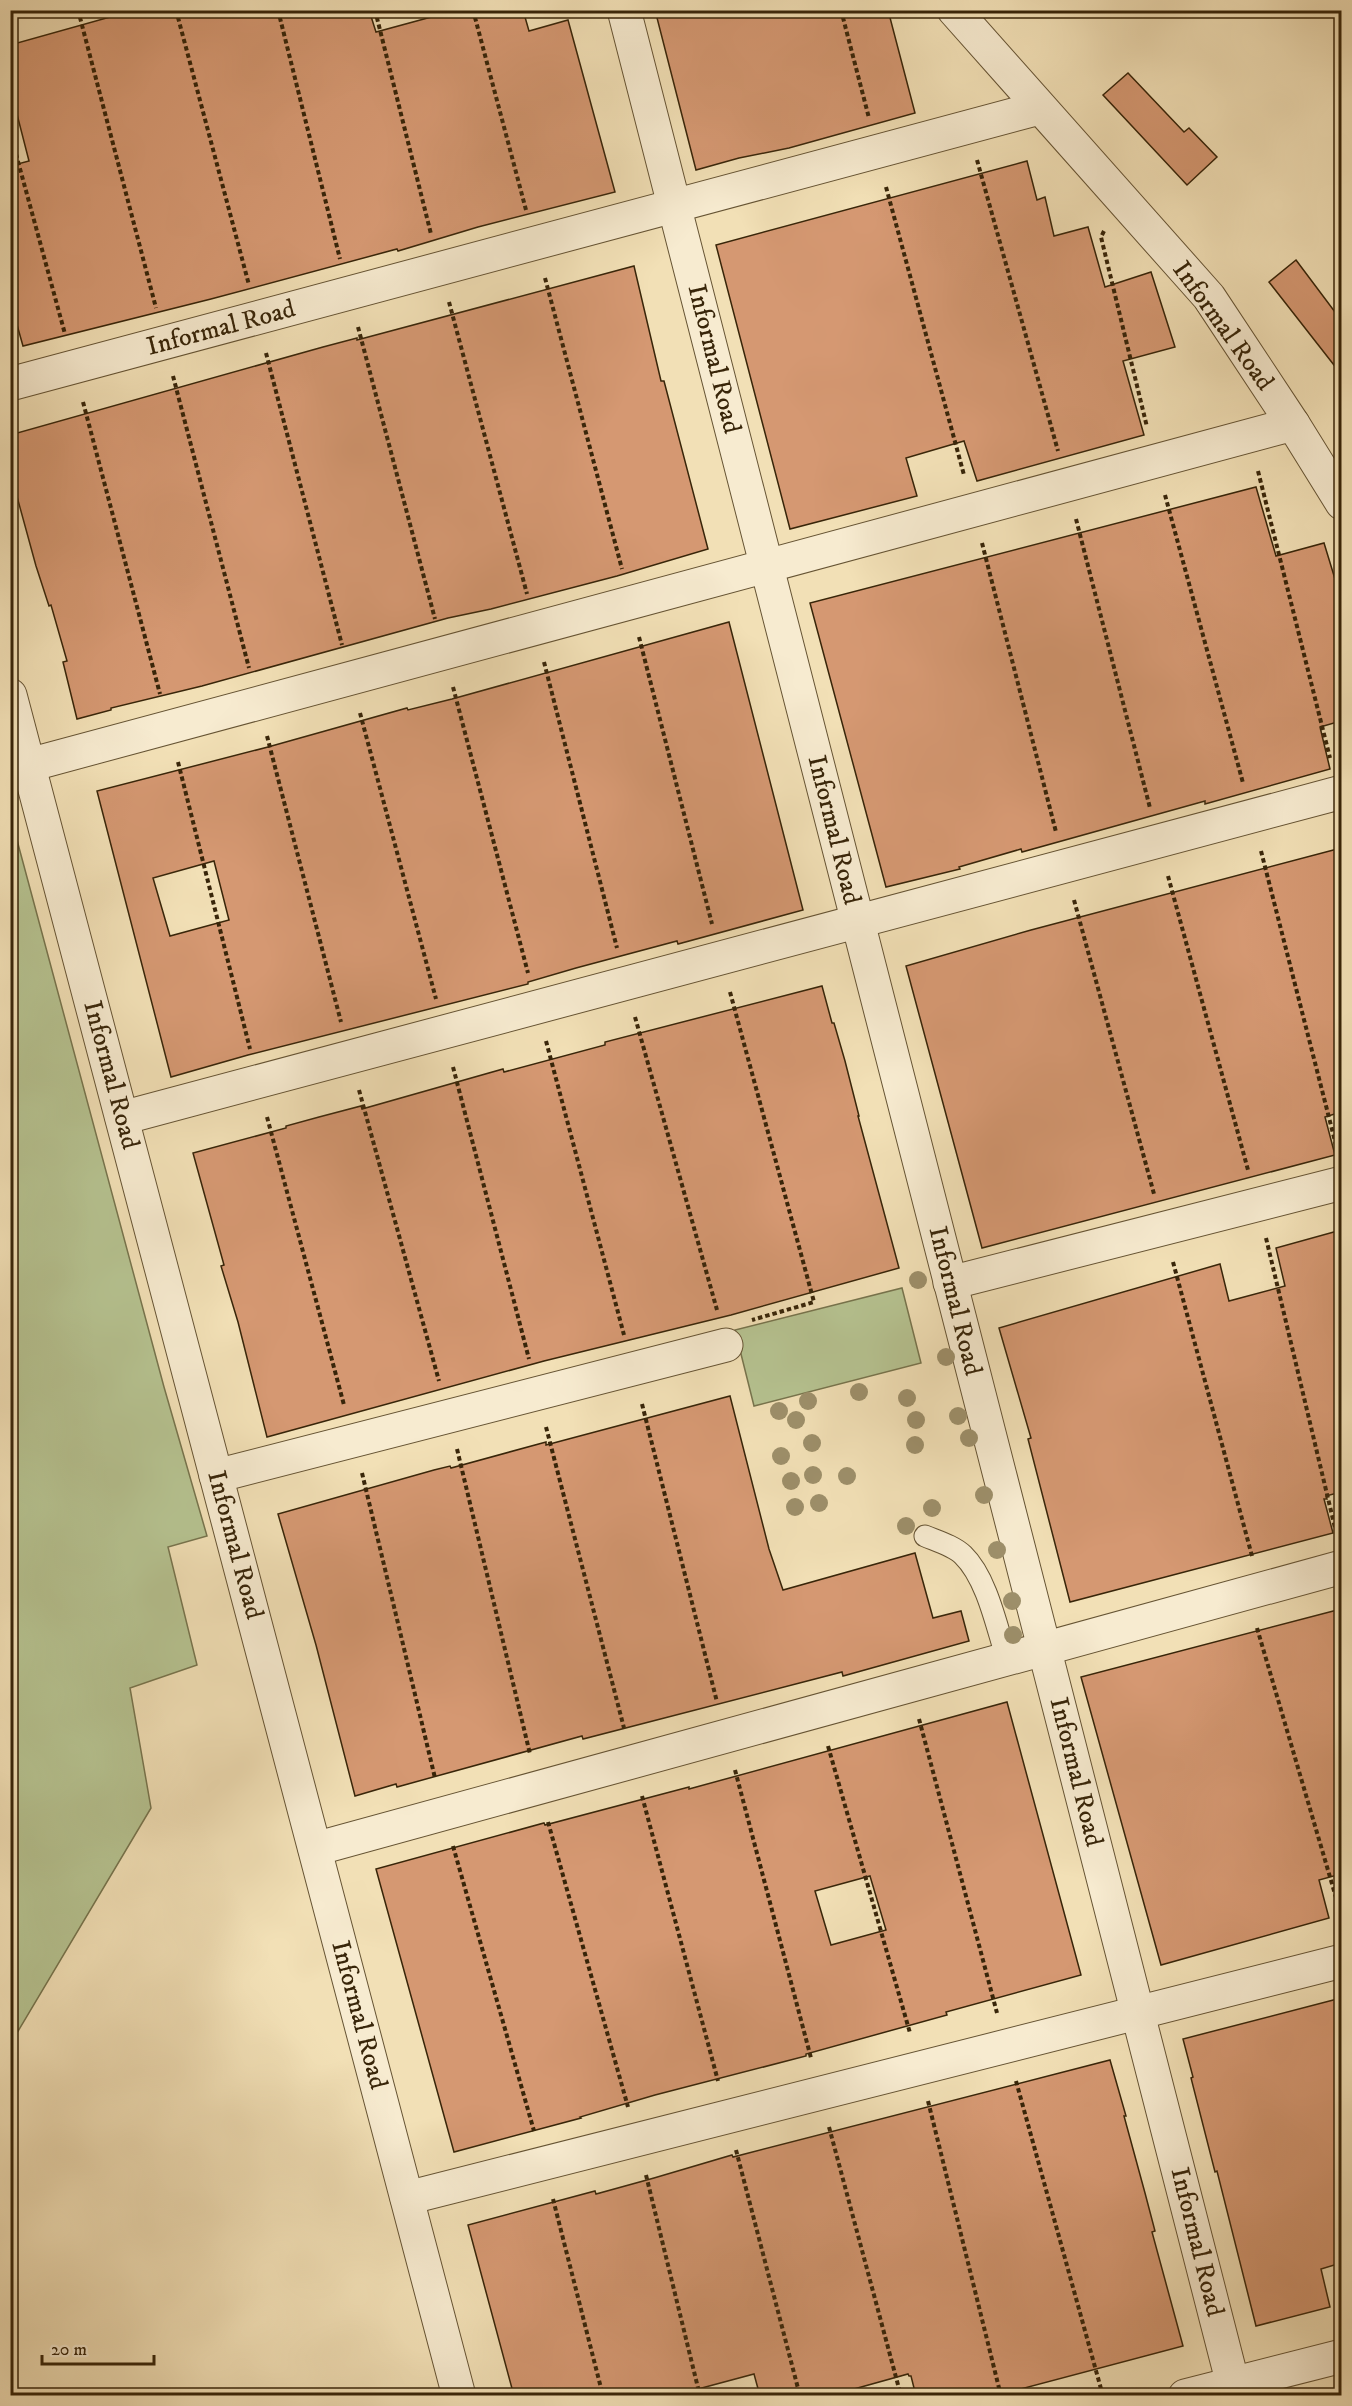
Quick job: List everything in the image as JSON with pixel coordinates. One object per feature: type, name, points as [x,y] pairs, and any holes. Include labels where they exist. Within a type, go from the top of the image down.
[{"type":"street","name":"Informal Road","points":[[624,10],[1234,2390]]},
{"type":"street","name":"Informal Road","points":[[954,10],[1209,297],[1293,424],[1341,503]]},
{"type":"street","name":"Informal Road","points":[[10,384],[1039,108]]},
{"type":"street","points":[[29,765],[1293,424]]},
{"type":"street","name":"Informal Road","points":[[10,695],[459,2396]]},
{"type":"street","points":[[122,1118],[1340,792]]},
{"type":"street","points":[[950,1283],[1340,1168]]},
{"type":"street","points":[[216,1476],[633,1369],[724,1337]]},
{"type":"street","points":[[315,1849],[1341,1567]]},
{"type":"street","points":[[407,2198],[1341,1961]]},
{"type":"street","points":[[1185,2396],[1234,2390],[1341,2356]]},
{"type":"lane","points":[[926,1536],[963,1554],[974,1569],[985,1590],[1007,1659]]},
{"type":"path","points":[[78,10],[350,1057],[449,1417],[538,1787],[637,2139],[700,2396]]},
{"type":"path","points":[[176,10],[800,2396]]},
{"type":"path","points":[[278,10],[349,294],[901,2396]]},
{"type":"path","points":[[375,10],[626,984],[724,1337],[814,1302],[721,958],[631,602],[473,10]]},
{"type":"path","points":[[841,10],[877,152]]},
{"type":"path","points":[[10,132],[169,727],[258,1082],[354,1441],[444,1813],[543,2163],[603,2396]]},
{"type":"path","points":[[1119,197],[1101,237],[1155,460],[1252,816],[1340,1168]]},
{"type":"path","points":[[1249,435],[1340,792]]},
{"type":"path","points":[[1247,1592],[1341,1918]]},
{"type":"path","points":[[910,1685],[1006,2046],[1103,2396]]},
{"type":"path","points":[[818,1711],[920,2068],[1000,2396]]},
{"type":"green space","points":[[10,814],[164,1387],[207,1536],[168,1547],[197,1665],[130,1688],[151,1808],[11,2043]]},
{"type":"green space","points":[[902,1288],[921,1363],[754,1406],[735,1330]]},
{"type":"building","points":[[135,10],[369,10],[376,32],[457,10],[523,10],[529,31],[568,20],[615,192],[478,227],[398,251],[397,249],[23,346],[10,300],[10,166],[29,161],[10,87],[10,45]]},
{"type":"building","points":[[655,10],[888,10],[915,113],[789,148],[696,170]]},
{"type":"building","points":[[1128,73],[1184,132],[1189,128],[1217,157],[1187,185],[1103,95]]},
{"type":"building","points":[[1027,161],[1037,200],[1045,197],[1054,236],[1088,227],[1105,287],[1151,272],[1175,347],[1123,361],[1144,435],[977,481],[964,441],[906,458],[917,496],[790,529],[716,245]]},
{"type":"building","points":[[1296,260],[1341,320],[1341,374],[1269,282]]},
{"type":"building","points":[[634,266],[661,381],[664,381],[708,549],[617,576],[448,618],[77,719],[63,662],[67,661],[51,605],[49,606],[36,566],[10,471],[10,435],[323,347]]},
{"type":"building","points":[[1256,487],[1276,556],[1324,543],[1335,579],[1341,602],[1341,721],[1320,727],[1330,769],[1022,852],[1021,849],[959,867],[960,869],[886,887],[810,603]]},
{"type":"building","points":[[729,622],[803,910],[678,944],[677,941],[576,968],[528,982],[528,984],[248,1055],[171,1077],[97,791],[407,708],[408,710]],"holes":[[[214,861],[229,920],[170,936],[153,878]]]},
{"type":"building","points":[[1341,848],[1341,1112],[1325,1117],[1335,1155],[982,1248],[906,966],[1031,930]]},
{"type":"building","points":[[822,986],[845,1061],[899,1268],[731,1315],[544,1361],[267,1437],[193,1153],[319,1117],[361,1106],[362,1109],[503,1069],[504,1072],[605,1045],[605,1042]]},
{"type":"building","points":[[1341,1230],[1341,1492],[1326,1496],[1327,1499],[1324,1499],[1333,1533],[1070,1602],[1028,1439],[1031,1438],[999,1328],[1220,1264],[1229,1301],[1285,1286],[1276,1248]]},
{"type":"building","points":[[730,1396],[769,1549],[783,1590],[915,1553],[933,1618],[961,1611],[969,1641],[843,1676],[842,1672],[583,1739],[582,1736],[397,1787],[396,1784],[355,1796],[316,1645],[278,1514],[434,1470],[450,1466],[451,1468],[546,1442],[546,1445]]},
{"type":"building","points":[[1341,1609],[1341,1874],[1319,1880],[1329,1918],[1161,1965],[1081,1677]]},
{"type":"building","points":[[1007,1702],[1081,1975],[946,2012],[947,2015],[806,2054],[806,2056],[655,2095],[581,2118],[454,2152],[376,1869],[544,1823],[545,1825],[689,1787],[689,1789]],"holes":[[[870,1876],[886,1930],[831,1945],[815,1891]]]},
{"type":"building","points":[[1341,1998],[1341,2263],[1321,2269],[1330,2307],[1256,2326],[1191,2078],[1193,2077],[1183,2039]]},
{"type":"building","points":[[1110,2060],[1155,2231],[1152,2232],[1183,2346],[994,2396],[916,2396],[911,2376],[908,2374],[829,2396],[760,2396],[754,2374],[672,2396],[514,2396],[468,2225],[595,2191],[596,2194],[732,2155],[733,2157]]}]
